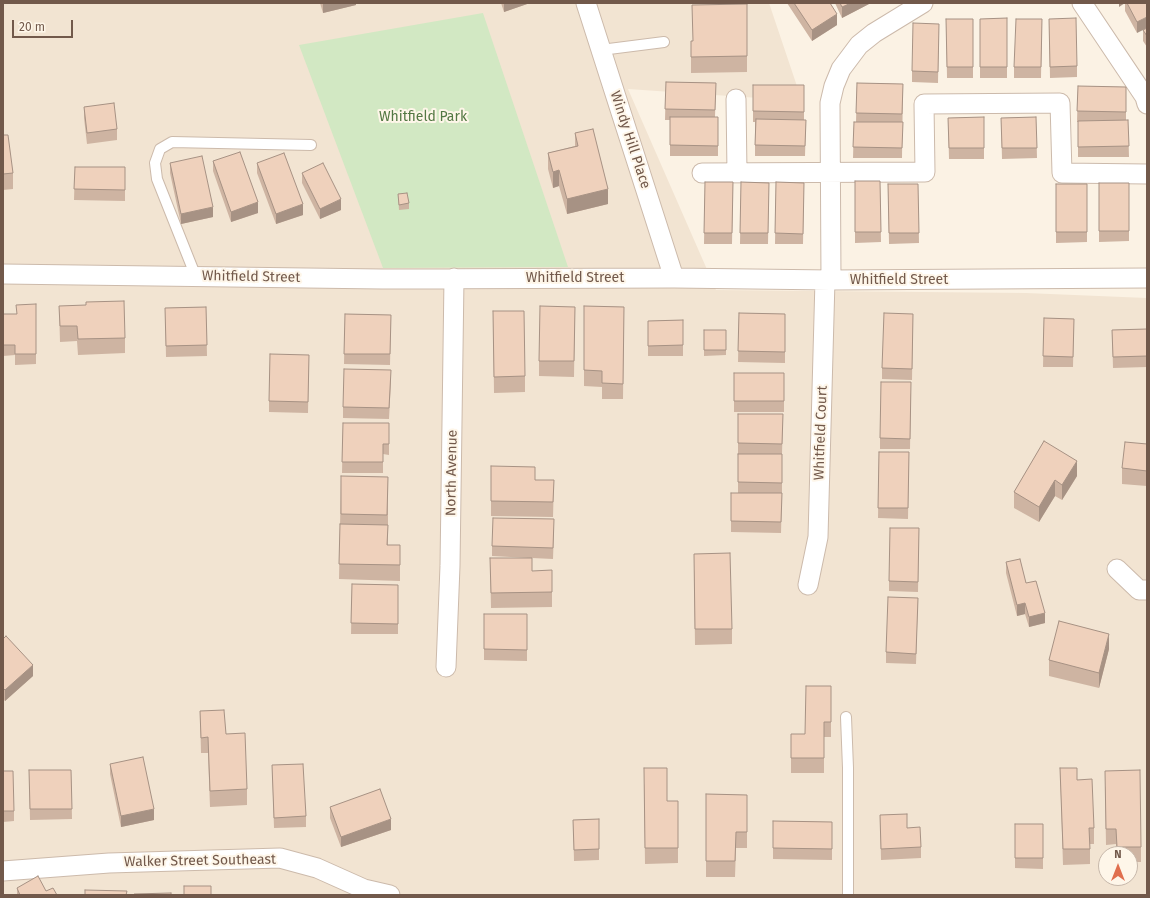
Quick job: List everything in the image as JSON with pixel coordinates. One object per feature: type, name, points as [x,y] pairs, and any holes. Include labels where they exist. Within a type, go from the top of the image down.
[{"type":"street","name":"Windy Hill Place","points":[[586,3],[674,278]]},
{"type":"street","name":"Whitfield Court","points":[[808,585],[818,537],[828,280],[830,103],[834,86],[841,69],[849,56],[874,33],[923,3]]},
{"type":"street","points":[[1082,3],[1145,97],[1147,104]]},
{"type":"street","points":[[736,99],[737,173]]},
{"type":"street","points":[[702,173],[925,172],[924,104],[1060,103],[1062,173],[1147,174]]},
{"type":"street","name":"Whitfield Street","points":[[3,274],[196,277],[674,278],[828,280],[1147,278]]},
{"type":"street","name":"North Avenue","points":[[446,667],[450,566],[454,278]]},
{"type":"street","points":[[1117,569],[1139,590],[1147,590]]},
{"type":"street","name":"Walker Street Southeast","points":[[3,871],[109,863],[280,858],[317,868],[364,888],[390,895]]},
{"type":"lane","points":[[601,50],[664,42]]},
{"type":"lane","points":[[196,277],[157,179],[155,163],[160,149],[172,142],[311,145]]},
{"type":"lane","points":[[846,717],[848,768],[848,895]]},
{"type":"shaded area","points":[[3,3],[769,3],[802,101],[628,89],[716,290],[1026,293],[1147,298],[1147,895],[3,895]]},
{"type":"green space","name":"Whitfield Park","points":[[483,13],[568,267],[383,268],[299,45]]},
{"type":"building","points":[[794,3],[830,3],[837,14],[812,30]]},
{"type":"building","points":[[840,3],[851,3],[842,7]]},
{"type":"building","points":[[1127,3],[1147,3],[1147,17],[1137,22]]},
{"type":"building","points":[[747,4],[747,56],[691,57],[691,41],[693,41],[692,5]]},
{"type":"building","points":[[1007,18],[1007,67],[980,67],[980,19]]},
{"type":"building","points":[[1076,18],[1077,66],[1050,67],[1049,19]]},
{"type":"building","points":[[946,19],[973,19],[973,67],[947,67]]},
{"type":"building","points":[[1016,19],[1042,19],[1041,67],[1014,67]]},
{"type":"building","points":[[913,23],[939,24],[938,72],[912,71]]},
{"type":"building","points":[[1147,28],[1147,36],[1143,30]]},
{"type":"building","points":[[666,82],[716,83],[715,110],[665,109]]},
{"type":"building","points":[[857,83],[903,84],[902,114],[856,113]]},
{"type":"building","points":[[753,85],[804,85],[804,112],[753,111]]},
{"type":"building","points":[[1078,86],[1126,87],[1126,112],[1077,111]]},
{"type":"building","points":[[114,103],[117,129],[87,133],[84,107]]},
{"type":"building","points":[[670,117],[718,117],[718,146],[670,145]]},
{"type":"building","points":[[984,117],[984,148],[949,148],[948,118]]},
{"type":"building","points":[[1036,117],[1037,148],[1002,148],[1001,118]]},
{"type":"building","points":[[756,119],[806,120],[805,146],[755,145]]},
{"type":"building","points":[[1128,120],[1129,146],[1078,147],[1078,121]]},
{"type":"building","points":[[854,122],[903,122],[902,148],[853,147]]},
{"type":"building","points":[[593,129],[608,189],[567,199],[559,170],[553,172],[548,153],[578,146],[575,133]]},
{"type":"building","points":[[3,135],[8,135],[13,173],[3,174]]},
{"type":"building","points":[[240,152],[258,202],[231,212],[213,161]]},
{"type":"building","points":[[284,153],[303,204],[276,214],[257,163]]},
{"type":"building","points":[[202,156],[213,207],[181,214],[170,163]]},
{"type":"building","points":[[323,163],[341,199],[320,209],[302,173]]},
{"type":"building","points":[[75,167],[125,167],[125,190],[74,189]]},
{"type":"building","points":[[855,181],[880,181],[881,232],[855,232]]},
{"type":"building","points":[[705,182],[733,182],[732,233],[704,233]]},
{"type":"building","points":[[741,182],[769,183],[768,233],[740,233]]},
{"type":"building","points":[[776,182],[804,183],[803,234],[775,233]]},
{"type":"building","points":[[1099,183],[1129,183],[1129,231],[1099,231]]},
{"type":"building","points":[[888,184],[918,184],[919,233],[889,233]]},
{"type":"building","points":[[1056,184],[1087,184],[1087,232],[1056,232]]},
{"type":"building","points":[[407,193],[409,203],[399,205],[398,194]]},
{"type":"building","points":[[124,301],[125,338],[78,339],[77,326],[60,326],[59,306],[86,305],[86,302]]},
{"type":"building","points":[[36,304],[36,354],[15,354],[15,345],[3,345],[3,314],[17,314],[16,305]]},
{"type":"building","points":[[540,306],[575,307],[574,361],[539,361]]},
{"type":"building","points":[[584,306],[624,307],[623,384],[602,383],[602,371],[584,370]]},
{"type":"building","points":[[206,307],[207,345],[166,346],[165,308]]},
{"type":"building","points":[[493,311],[524,311],[525,376],[494,377]]},
{"type":"building","points":[[739,313],[785,314],[785,352],[738,351]]},
{"type":"building","points":[[884,313],[913,314],[912,369],[882,368]]},
{"type":"building","points":[[345,314],[391,315],[390,354],[344,354]]},
{"type":"building","points":[[1044,318],[1074,319],[1073,357],[1043,356]]},
{"type":"building","points":[[683,320],[683,345],[648,346],[648,321]]},
{"type":"building","points":[[1147,329],[1147,356],[1113,357],[1112,330]]},
{"type":"building","points":[[704,330],[726,330],[726,350],[704,350]]},
{"type":"building","points":[[270,354],[309,355],[308,402],[269,401]]},
{"type":"building","points":[[344,369],[391,370],[389,408],[343,407]]},
{"type":"building","points":[[734,373],[784,373],[784,401],[734,401]]},
{"type":"building","points":[[881,382],[911,382],[910,439],[880,438]]},
{"type":"building","points":[[738,414],[783,414],[782,444],[738,443]]},
{"type":"building","points":[[343,423],[389,423],[389,444],[383,444],[383,462],[342,462]]},
{"type":"building","points":[[1044,441],[1077,461],[1062,485],[1055,480],[1039,507],[1014,492]]},
{"type":"building","points":[[1125,442],[1147,444],[1147,471],[1122,468]]},
{"type":"building","points":[[879,452],[909,452],[908,508],[878,508]]},
{"type":"building","points":[[738,454],[782,454],[782,483],[738,482]]},
{"type":"building","points":[[491,466],[535,467],[535,480],[554,480],[553,502],[491,501]]},
{"type":"building","points":[[341,476],[388,477],[387,515],[341,514]]},
{"type":"building","points":[[731,493],[782,493],[781,522],[731,521]]},
{"type":"building","points":[[493,518],[554,519],[553,548],[492,546]]},
{"type":"building","points":[[340,524],[388,525],[387,545],[400,545],[400,565],[339,564]]},
{"type":"building","points":[[890,528],[919,528],[918,582],[889,581]]},
{"type":"building","points":[[730,553],[732,629],[695,629],[694,554]]},
{"type":"building","points":[[490,558],[532,558],[532,571],[552,570],[552,592],[491,593]]},
{"type":"building","points":[[1020,559],[1026,583],[1036,581],[1045,613],[1029,617],[1025,603],[1017,605],[1006,562]]},
{"type":"building","points":[[352,584],[398,585],[398,624],[351,623]]},
{"type":"building","points":[[888,597],[918,598],[916,654],[886,652]]},
{"type":"building","points":[[484,614],[527,614],[527,650],[484,649]]},
{"type":"building","points":[[1059,621],[1109,634],[1099,673],[1049,660]]},
{"type":"building","points":[[6,636],[33,665],[5,690],[3,688],[3,639]]},
{"type":"building","points":[[806,686],[831,686],[831,722],[824,722],[824,758],[791,758],[791,734],[805,734]]},
{"type":"building","points":[[224,710],[226,734],[245,733],[247,789],[210,791],[208,737],[201,738],[200,711]]},
{"type":"building","points":[[143,757],[154,809],[121,816],[110,764]]},
{"type":"building","points":[[303,764],[306,816],[274,818],[272,765]]},
{"type":"building","points":[[644,768],[667,768],[667,801],[678,801],[678,848],[645,848]]},
{"type":"building","points":[[1060,768],[1077,768],[1077,780],[1092,779],[1094,828],[1089,828],[1090,849],[1063,849]]},
{"type":"building","points":[[29,770],[71,770],[72,809],[30,809]]},
{"type":"building","points":[[1140,770],[1141,847],[1117,846],[1116,829],[1106,829],[1105,771]]},
{"type":"building","points":[[3,771],[13,771],[14,811],[3,811]]},
{"type":"building","points":[[380,789],[391,819],[341,837],[330,807]]},
{"type":"building","points":[[706,794],[747,795],[747,832],[736,832],[735,861],[706,861]]},
{"type":"building","points":[[907,814],[907,828],[920,827],[921,847],[881,849],[880,815]]},
{"type":"building","points":[[599,819],[599,849],[574,850],[573,820]]},
{"type":"building","points":[[773,821],[832,822],[832,849],[773,848]]},
{"type":"building","points":[[1015,824],[1043,824],[1043,858],[1015,858]]},
{"type":"building","points":[[38,876],[46,891],[53,888],[57,895],[20,895],[17,888]]},
{"type":"building","points":[[184,886],[211,886],[211,895],[184,895]]},
{"type":"building","points":[[85,890],[127,891],[126,895],[85,895]]},
{"type":"building","points":[[171,893],[171,895],[134,895],[134,894]]}]
